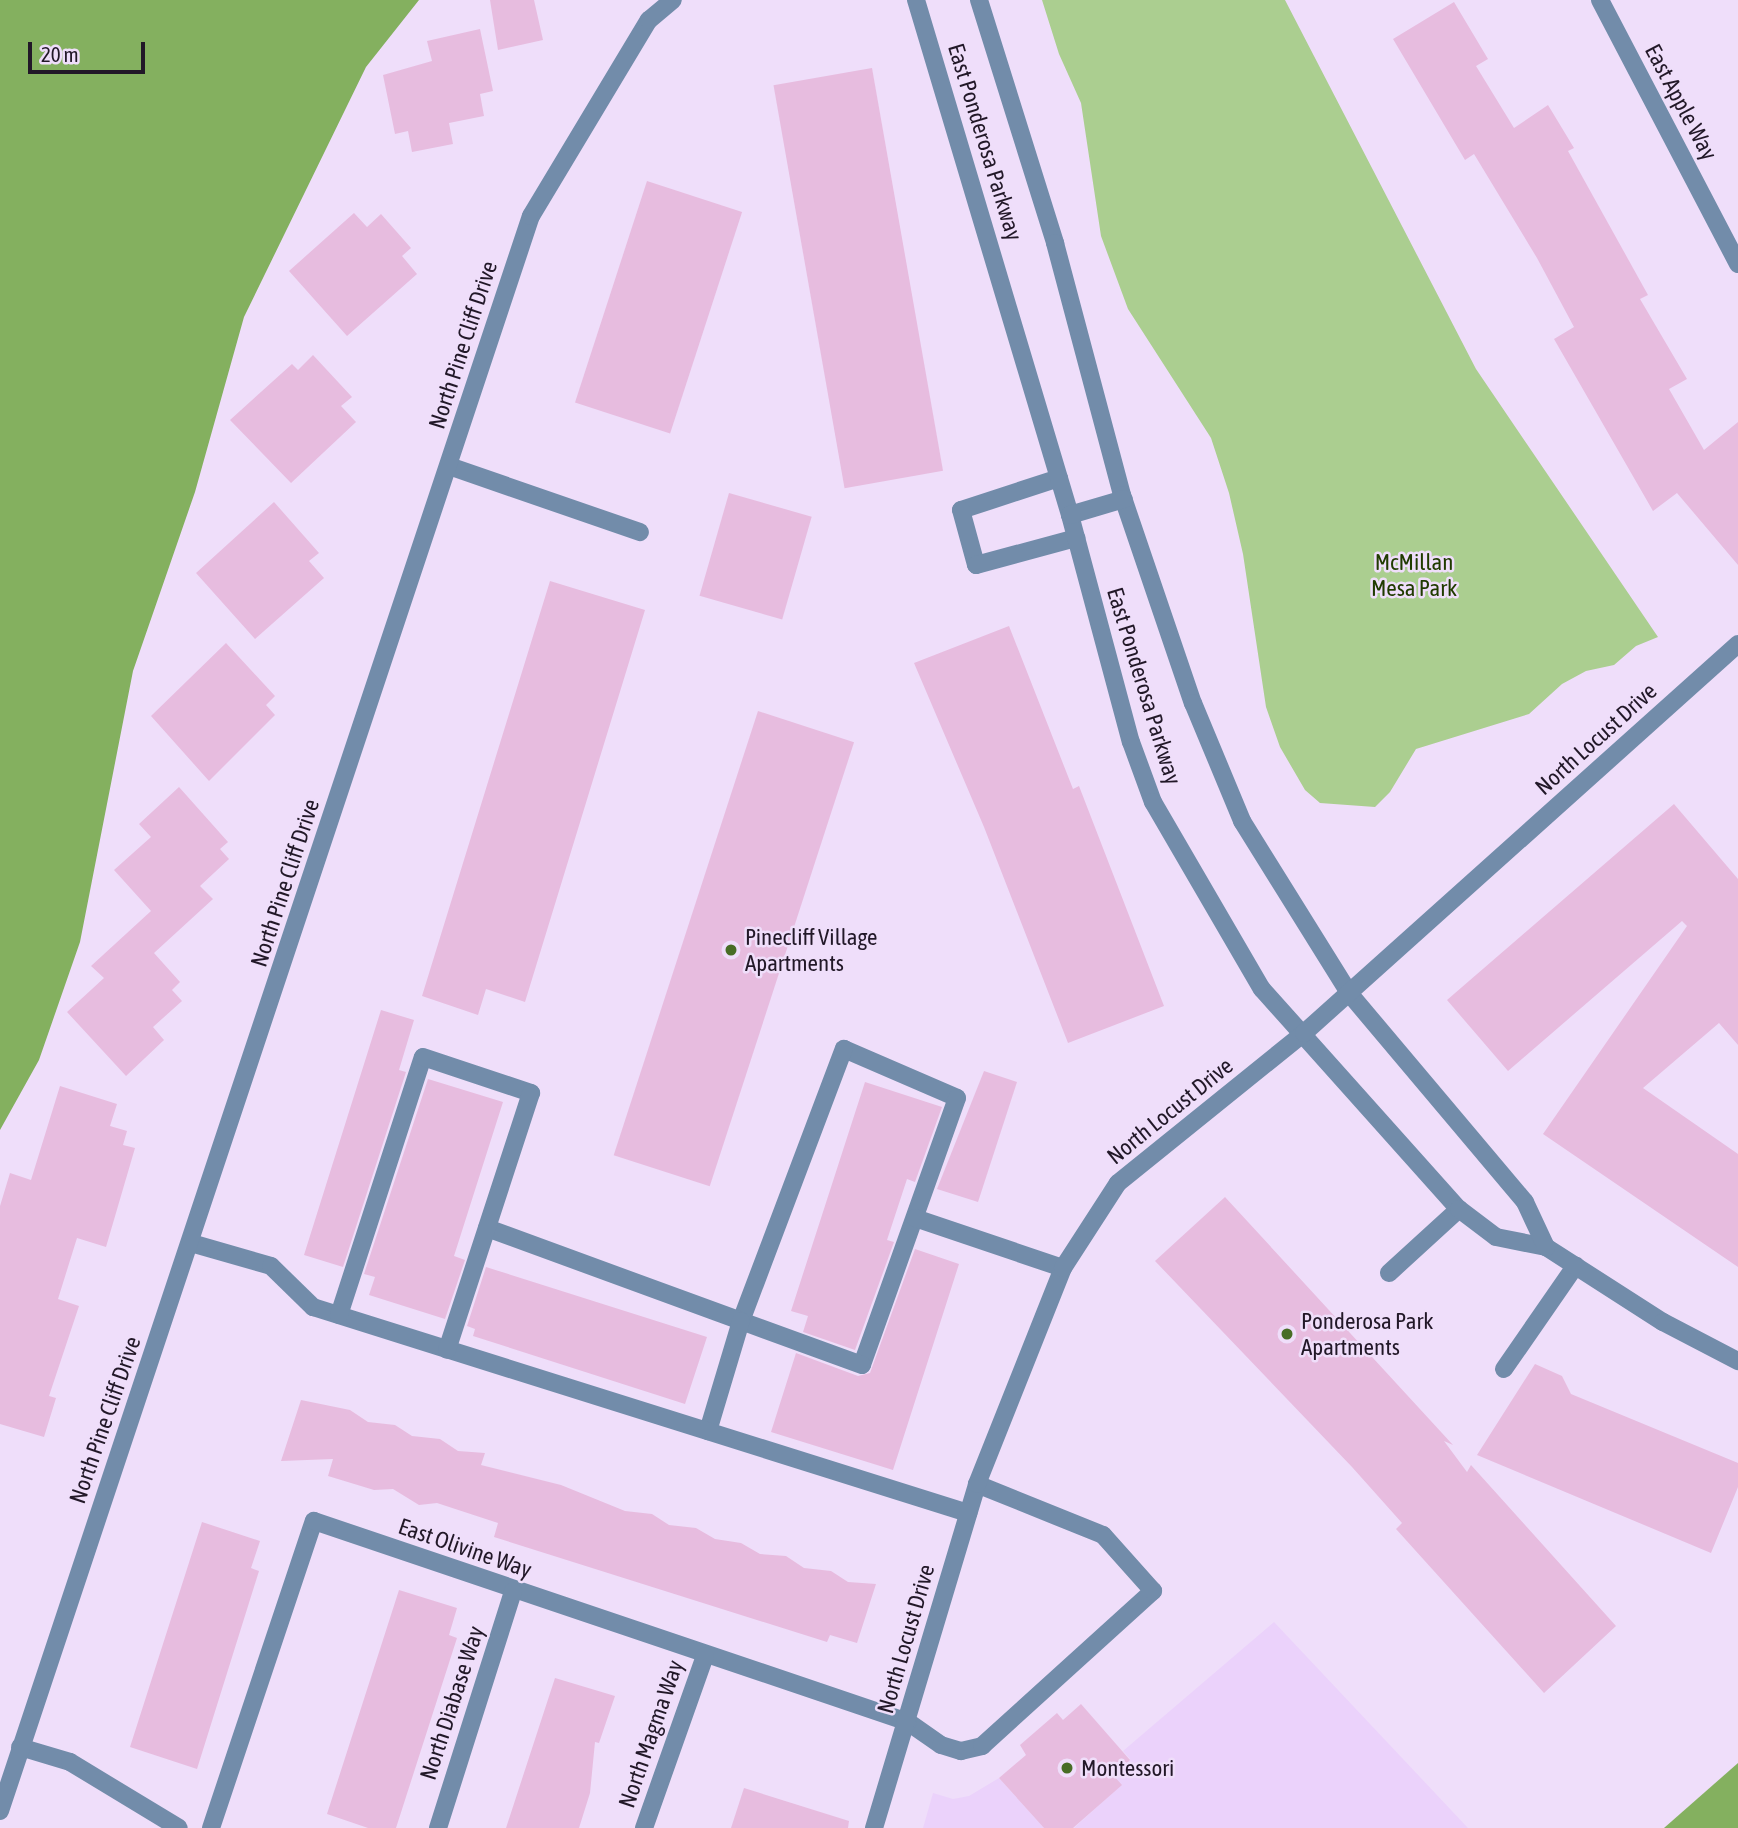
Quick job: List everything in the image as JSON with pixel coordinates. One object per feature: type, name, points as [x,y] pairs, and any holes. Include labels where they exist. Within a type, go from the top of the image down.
[{"type":"street","name":"North Pine Cliff Drive","points":[[0,1811],[531,216],[649,20],[673,0]]},
{"type":"street","name":"East Ponderosa Parkway","points":[[916,0],[1070,515],[1131,742],[1153,802],[1262,989],[1459,1209],[1496,1237],[1546,1247],[1663,1322],[1738,1362]]},
{"type":"street","name":"East Ponderosa Parkway","points":[[979,0],[1055,243],[1124,499],[1192,703],[1242,821],[1312,940],[1349,993],[1525,1202],[1546,1247]]},
{"type":"street","name":"East Apple Way","points":[[1600,0],[1738,264]]},
{"type":"street","points":[[449,466],[640,532]]},
{"type":"street","points":[[1059,478],[961,510],[976,565],[1076,538]]},
{"type":"street","points":[[1070,515],[1124,499]]},
{"type":"street","name":"North Locust Drive","points":[[874,1828],[908,1722],[977,1483],[1063,1268],[1118,1183],[1304,1033],[1738,644]]},
{"type":"street","points":[[487,1228],[741,1321],[862,1365],[957,1098],[844,1049],[741,1321],[708,1431]]},
{"type":"street","points":[[339,1315],[423,1057],[531,1093],[447,1350]]},
{"type":"street","points":[[1389,1273],[1459,1209]]},
{"type":"street","points":[[915,1218],[1063,1268]]},
{"type":"street","points":[[191,1243],[271,1266],[313,1307],[968,1513]]},
{"type":"street","points":[[1504,1369],[1576,1265]]},
{"type":"street","name":"East Olivine Way","points":[[211,1828],[314,1521],[513,1592],[908,1722],[941,1745],[961,1751],[982,1746],[1153,1591],[1103,1535],[977,1483]]},
{"type":"street","name":"North Diabase Way","points":[[438,1828],[513,1592]]},
{"type":"street","name":"North Magma Way","points":[[644,1828],[705,1656]]},
{"type":"street","points":[[20,1747],[70,1762],[179,1828]]},
{"type":"shaded area","points":[[1274,1622],[1468,1828],[1074,1828],[1121,1785],[1114,1776],[1130,1759],[1123,1751]]},
{"type":"shaded area","points":[[999,1778],[1044,1828],[923,1828],[933,1793],[953,1799],[969,1796]]},
{"type":"green space","points":[[0,0],[419,0],[366,67],[244,317],[195,492],[133,671],[80,942],[39,1060],[0,1130]]},
{"type":"green space","name":"McMillan Mesa Park","points":[[1042,0],[1285,0],[1476,369],[1658,637],[1636,646],[1614,665],[1586,671],[1562,684],[1529,714],[1416,749],[1390,792],[1375,807],[1320,803],[1305,790],[1280,747],[1266,707],[1243,554],[1229,493],[1211,438],[1128,309],[1101,236],[1081,103],[1059,54]]},
{"type":"green space","points":[[1738,1763],[1738,1828],[1664,1828]]},
{"type":"building","points":[[490,0],[534,0],[543,40],[498,50]]},
{"type":"building","points":[[1454,2],[1488,59],[1476,66],[1514,128],[1548,105],[1574,148],[1568,151],[1648,295],[1640,299],[1687,379],[1669,389],[1704,450],[1738,422],[1738,565],[1677,493],[1653,511],[1554,339],[1574,327],[1537,258],[1474,154],[1465,160],[1393,39]]},
{"type":"building","points":[[480,29],[493,91],[480,94],[484,116],[449,123],[453,144],[412,152],[408,131],[395,134],[383,75],[432,61],[427,41]]},
{"type":"building","points":[[872,68],[943,471],[845,488],[774,85]]},
{"type":"building","points":[[647,181],[742,212],[670,433],[575,403]]},
{"type":"building","points":[[354,213],[367,227],[381,214],[411,248],[402,256],[417,274],[347,336],[289,271]]},
{"type":"building","points":[[313,355],[352,397],[341,406],[356,422],[291,483],[230,420],[292,364],[298,370]]},
{"type":"building","points":[[729,493],[812,517],[782,620],[700,596]]},
{"type":"building","points":[[274,502],[319,553],[309,561],[324,578],[255,639],[196,573]]},
{"type":"building","points":[[550,581],[645,610],[525,1002],[486,989],[478,1015],[422,996]]},
{"type":"building","points":[[1009,626],[1073,789],[1079,786],[1164,1006],[1068,1043],[984,827],[914,663]]},
{"type":"building","points":[[226,643],[275,696],[266,705],[275,715],[209,781],[151,716]]},
{"type":"building","name":"Pinecliff Village Apartments","points":[[758,711],[854,742],[710,1186],[614,1155]]},
{"type":"building","points":[[179,787],[228,842],[220,849],[229,859],[200,886],[213,899],[154,953],[180,982],[172,990],[182,1001],[153,1027],[164,1040],[126,1076],[67,1012],[104,978],[91,966],[151,911],[114,870],[151,837],[139,824]]},
{"type":"building","points":[[1674,804],[1738,879],[1738,1045],[1719,1023],[1643,1088],[1738,1154],[1738,1267],[1543,1134],[1687,926],[1682,921],[1508,1071],[1447,1000]]},
{"type":"building","points":[[381,1010],[414,1020],[399,1070],[406,1072],[343,1267],[304,1255]]},
{"type":"building","points":[[984,1071],[1017,1082],[978,1202],[937,1189]]},
{"type":"building","points":[[428,1079],[503,1102],[454,1256],[465,1260],[445,1319],[369,1295],[375,1277],[364,1274]]},
{"type":"building","points":[[865,1082],[942,1107],[915,1182],[907,1179],[887,1240],[894,1242],[855,1350],[803,1332],[808,1316],[791,1311]]},
{"type":"building","points":[[60,1086],[117,1104],[110,1126],[127,1131],[123,1145],[135,1148],[106,1247],[77,1238],[58,1299],[79,1306],[49,1396],[56,1398],[44,1437],[0,1424],[0,1206],[10,1173],[31,1180]]},
{"type":"building","points":[[1225,1197],[1453,1445],[1444,1441],[1467,1472],[1471,1465],[1616,1626],[1544,1693],[1396,1529],[1402,1523],[1352,1467],[1155,1261]]},
{"type":"building","points":[[915,1249],[959,1264],[893,1470],[771,1432],[796,1353],[858,1376],[870,1373]]},
{"type":"building","points":[[486,1267],[707,1337],[685,1404],[473,1336],[475,1329],[467,1326]]},
{"type":"building","points":[[1535,1364],[1562,1376],[1571,1394],[1738,1463],[1738,1487],[1711,1553],[1477,1455]]},
{"type":"building","points":[[301,1400],[350,1410],[368,1422],[395,1425],[412,1436],[440,1439],[458,1451],[485,1453],[481,1465],[561,1485],[625,1511],[652,1514],[669,1525],[696,1528],[715,1539],[741,1543],[760,1554],[786,1556],[804,1568],[831,1571],[848,1582],[876,1584],[857,1643],[830,1635],[827,1642],[494,1537],[498,1523],[437,1503],[419,1505],[393,1489],[374,1490],[328,1476],[333,1459],[281,1461]]},
{"type":"building","points":[[202,1522],[260,1541],[251,1568],[259,1571],[197,1769],[130,1747]]},
{"type":"building","points":[[399,1590],[457,1608],[449,1635],[457,1638],[396,1828],[368,1828],[327,1814]]},
{"type":"building","points":[[555,1678],[615,1696],[599,1743],[595,1742],[590,1793],[579,1828],[506,1828]]},
{"type":"building","name":"Montessori","points":[[1081,1704],[1130,1760],[1114,1776],[1122,1785],[1073,1828],[1044,1828],[999,1778],[1026,1755],[1020,1745],[1057,1713],[1063,1720]]},
{"type":"building","points":[[744,1788],[849,1821],[848,1828],[731,1828]]},
{"type":"place","name":"Pinecliff Village Apartments","points":[[731,950]]},
{"type":"place","name":"Ponderosa Park Apartments","points":[[1287,1334]]},
{"type":"place","name":"Montessori","points":[[1067,1768]]}]
